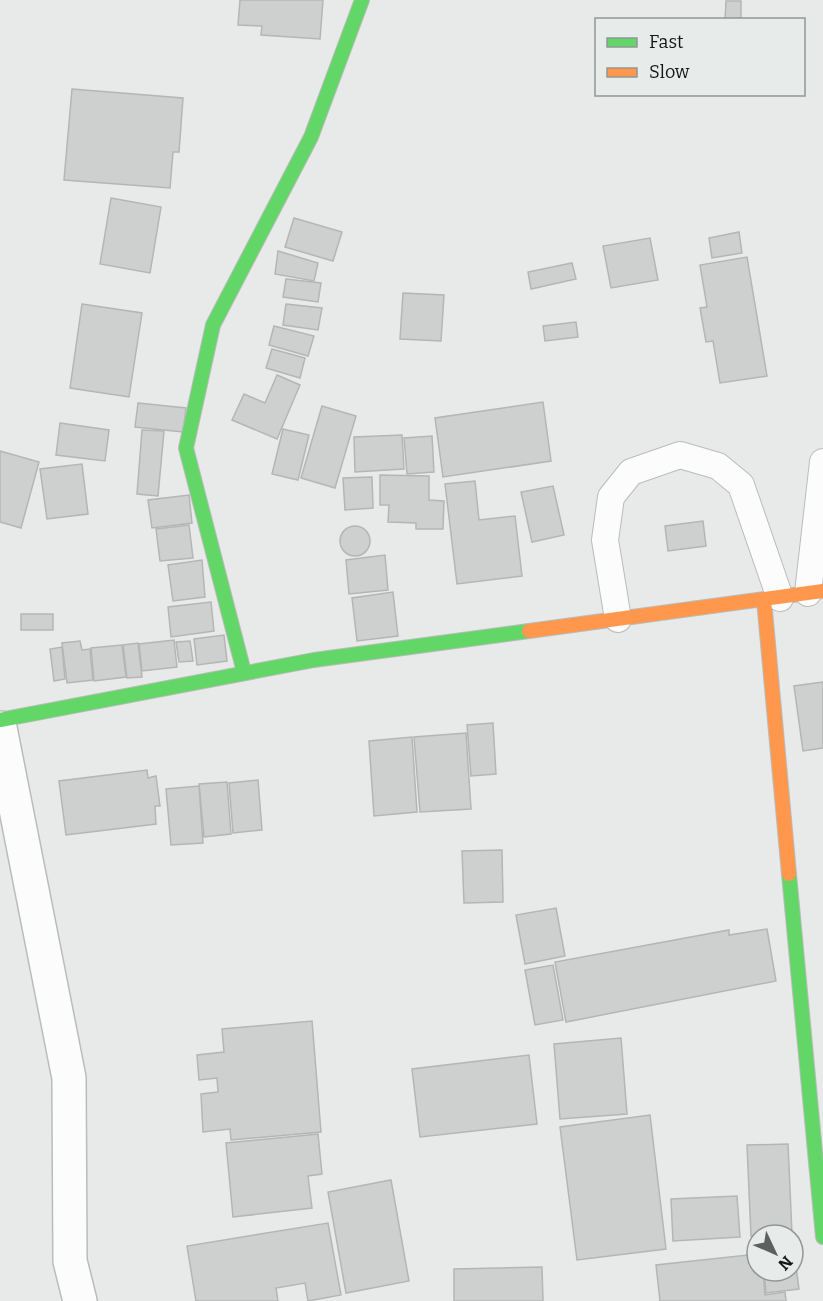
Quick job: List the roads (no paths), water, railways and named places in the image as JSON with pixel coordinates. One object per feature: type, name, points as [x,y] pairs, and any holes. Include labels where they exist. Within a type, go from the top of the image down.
[{"type":"street","points":[[244,672],[186,448],[213,325],[311,137],[365,2]]},
{"type":"street","points":[[0,720],[314,660],[815,592]]},
{"type":"street","points":[[772,599],[823,1237]]},
{"type":"street","points":[[0,729],[69,1078],[70,1261],[80,1301]]},
{"type":"lane","points":[[618,619],[605,540],[611,497],[631,472],[680,455],[718,465],[741,485],[772,599]]},
{"type":"lane","points":[[815,592],[823,462]]}]
